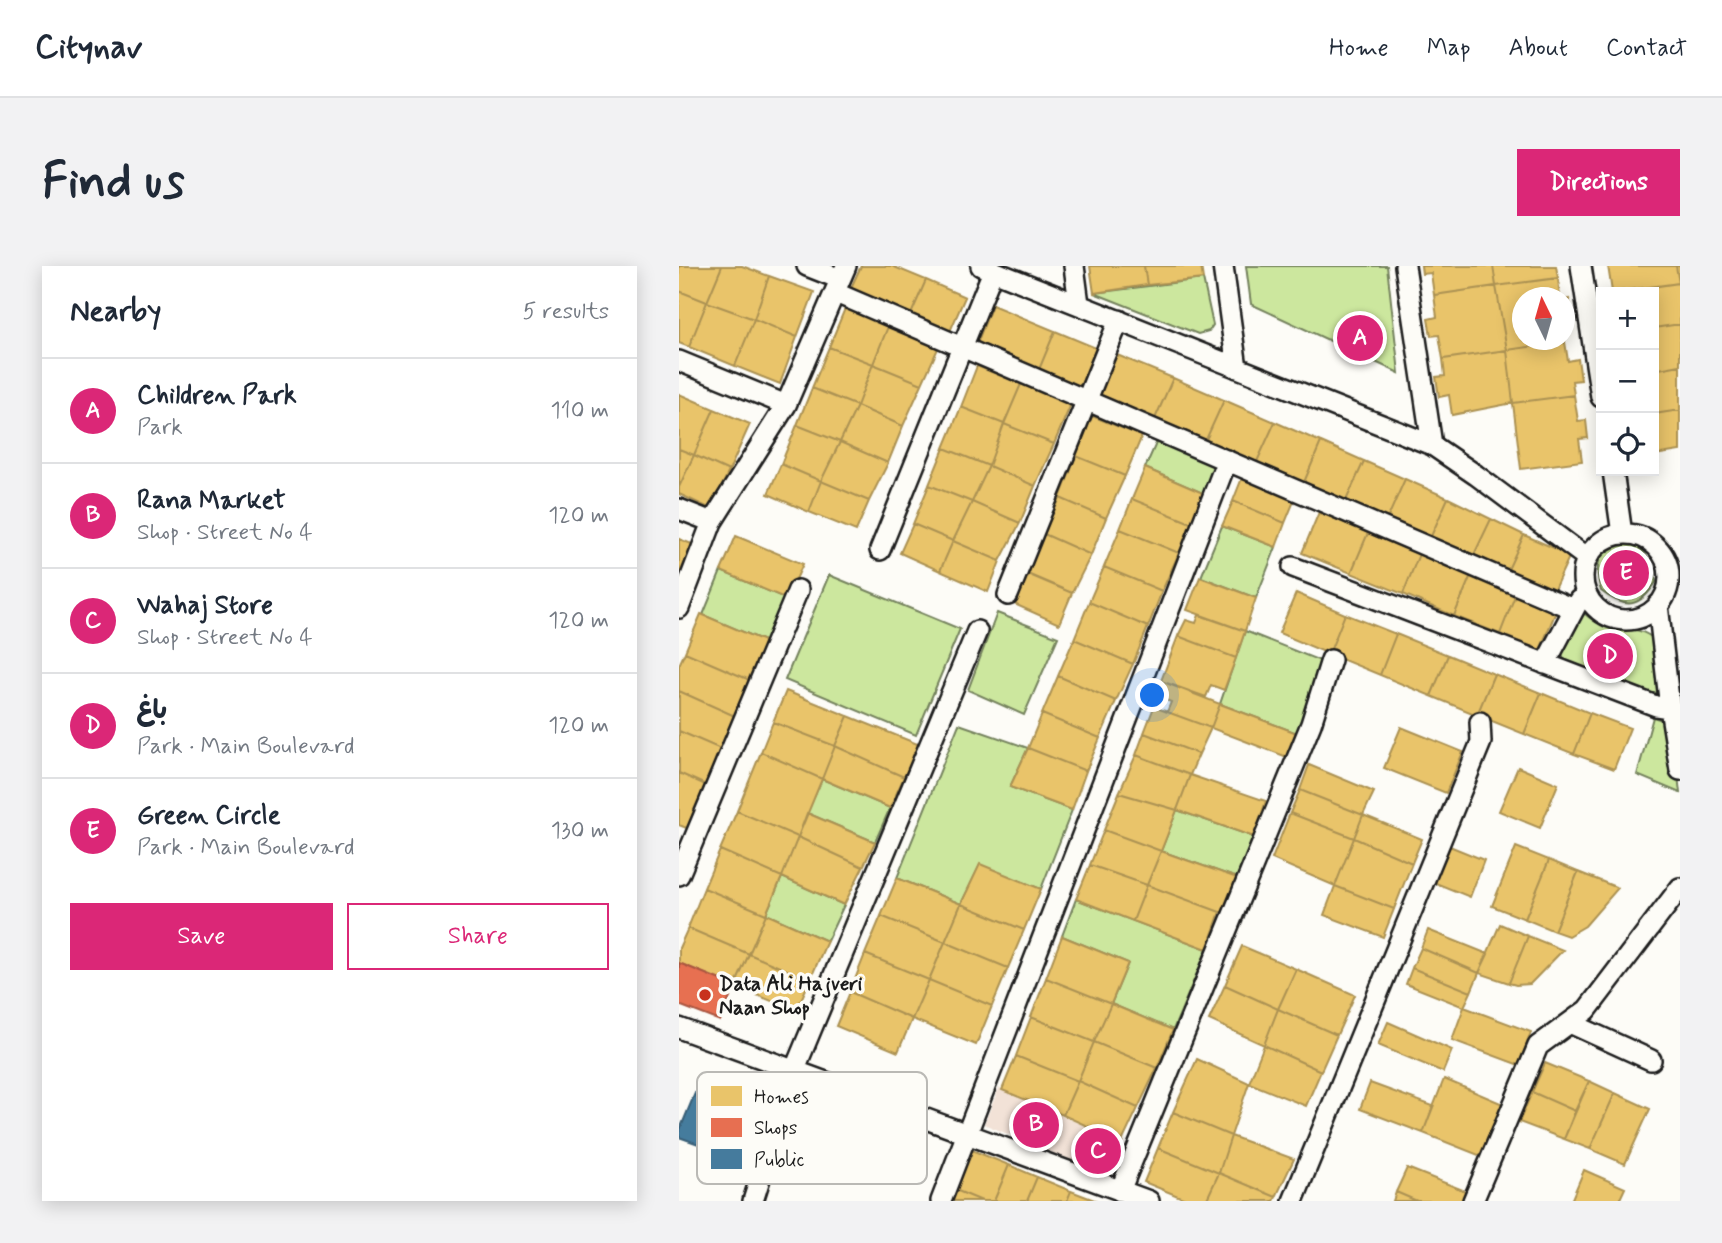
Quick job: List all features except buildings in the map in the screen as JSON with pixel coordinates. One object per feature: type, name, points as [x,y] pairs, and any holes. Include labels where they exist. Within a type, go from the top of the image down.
[{"type":"street","points":[[807,266],[841,279],[963,346],[1573,609]]},
{"type":"street","points":[[1074,266],[1079,304]]},
{"type":"street","points":[[1223,266],[1237,368]]},
{"type":"street","points":[[1405,266],[1432,444]]},
{"type":"street","points":[[1581,266],[1596,364]]},
{"type":"street","points":[[880,550],[963,346],[987,269],[1432,444],[1587,558]]},
{"type":"street","points":[[679,608],[712,522],[786,405],[841,279]]},
{"type":"street","points":[[1008,595],[1118,320]]},
{"type":"street","points":[[679,361],[786,405]]},
{"type":"street","points":[[941,1201],[1227,460]]},
{"type":"street","points":[[1614,476],[1622,534]]},
{"type":"street","points":[[679,509],[712,522]]},
{"type":"street","points":[[1668,593],[1649,613],[1624,620],[1611,617],[1600,611],[1585,590],[1583,579],[1587,558],[1601,542],[1622,534],[1644,539],[1671,553],[1668,566],[1669,708],[1680,770]]},
{"type":"street","points":[[1293,566],[1656,706],[1669,708]]},
{"type":"street","points":[[679,875],[687,836],[798,590]]},
{"type":"street","points":[[1545,664],[1585,590]]},
{"type":"street","points":[[679,1028],[794,1071],[977,631]]},
{"type":"street","points":[[1120,1191],[1311,724],[1331,660]]},
{"type":"street","points":[[1293,1201],[1481,742],[1481,722]]},
{"type":"street","points":[[1473,1201],[1538,1046],[1587,1010],[1680,888]]},
{"type":"street","points":[[1570,1023],[1651,1060]]},
{"type":"street","points":[[927,1119],[1149,1201]]},
{"type":"street","points":[[753,1201],[758,1184]]},
{"type":"shaded area","points":[[999,1088],[1122,1142],[1107,1176],[984,1124]]},
{"type":"green space","points":[[1246,266],[1387,266],[1399,373],[1251,304]]},
{"type":"green space","points":[[1203,279],[1213,325],[1209,331],[1198,334],[1094,293]]},
{"type":"green space","points":[[1157,441],[1217,467],[1205,494],[1145,468]]},
{"type":"green space","points":[[1222,526],[1276,547],[1256,598],[1201,577]]},
{"type":"green space","points":[[1633,543],[1649,560],[1656,582],[1644,597],[1624,603],[1601,591],[1598,563],[1606,552],[1613,548]]},
{"type":"green space","points":[[721,571],[787,599],[769,643],[703,615]]},
{"type":"green space","points":[[829,575],[960,629],[916,735],[785,680]]},
{"type":"green space","points":[[997,613],[1058,637],[1024,715],[968,690]]},
{"type":"green space","points":[[1585,614],[1603,625],[1638,631],[1655,640],[1661,689],[1652,695],[1566,663],[1560,650],[1576,617]]},
{"type":"green space","points":[[1245,631],[1323,662],[1297,733],[1220,704]]},
{"type":"green space","points":[[1653,717],[1672,723],[1680,793],[1637,775]]},
{"type":"green space","points":[[959,724],[1028,748],[1010,787],[1072,810],[1041,889],[980,865],[961,904],[897,878]]},
{"type":"green space","points":[[822,779],[890,808],[875,842],[807,813]]},
{"type":"green space","points":[[1177,810],[1254,837],[1240,879],[1161,851]]},
{"type":"green space","points":[[782,877],[844,905],[827,941],[766,914]]},
{"type":"green space","points":[[1076,899],[1207,949],[1173,1030],[1111,1004],[1128,963],[1062,936]]},
{"type":"place","name":"Children Park","points":[[1360,338]]},
{"type":"place","name":"Green Circle","points":[[1626,573]]},
{"type":"place","name":"باغ","points":[[1610,656]]},
{"type":"place","name":"Data Ali Hajveri Naan Shop","points":[[705,995]]},
{"type":"place","name":"Rana Market","points":[[1036,1125]]},
{"type":"place","name":"Wahaj Store","points":[[1098,1151]]}]
